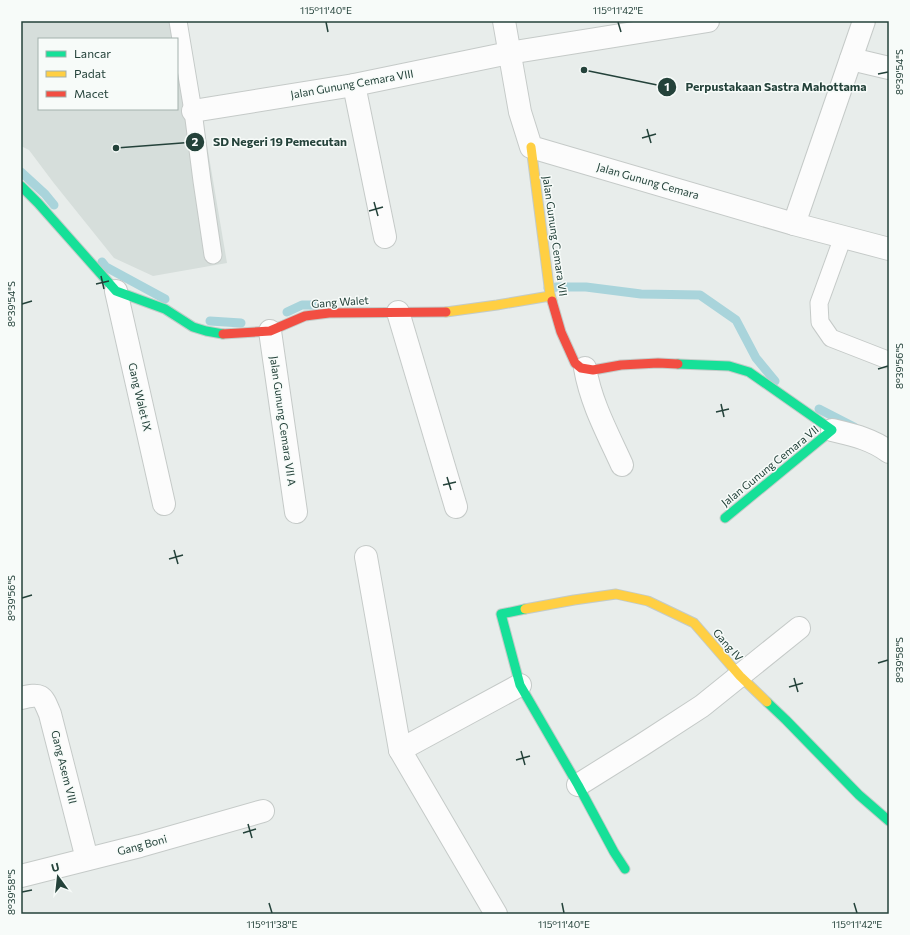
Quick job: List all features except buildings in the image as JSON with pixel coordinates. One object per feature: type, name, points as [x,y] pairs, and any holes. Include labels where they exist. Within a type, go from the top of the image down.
[{"type":"street","points":[[504,21],[520,112],[531,147]]},
{"type":"street","name":"Jalan Gunung Cemara VIII","points":[[193,111],[354,85],[509,53],[708,21]]},
{"type":"street","points":[[794,224],[864,21]]},
{"type":"street","points":[[851,59],[889,68]]},
{"type":"street","points":[[354,85],[385,238]]},
{"type":"street","name":"Jalan Gunung Cemara","points":[[531,147],[794,224],[889,249]]},
{"type":"street","name":"Jalan Gunung Cemara VII","points":[[531,147],[550,295],[561,332],[575,363],[581,368],[593,370],[621,365],[658,363],[729,366],[749,372],[832,430],[725,518]]},
{"type":"street","name":"Gang Walet","points":[[21,186],[38,203],[116,291],[165,309],[193,327],[206,331],[226,334],[270,331],[305,316],[330,313],[448,312],[550,295]]},
{"type":"street","name":"Gang Walet IX","points":[[116,291],[164,504]]},
{"type":"street","points":[[398,312],[456,507]]},
{"type":"street","name":"Jalan Gunung Cemara VII A","points":[[270,331],[296,512]]},
{"type":"street","points":[[585,368],[588,385],[595,407],[622,464]]},
{"type":"street","points":[[832,430],[859,436],[889,452]]},
{"type":"street","points":[[366,557],[400,750],[496,914]]},
{"type":"street","name":"Gang IV","points":[[520,685],[502,614],[574,600],[616,594],[648,601],[694,623],[740,676],[786,720],[859,795],[889,821]]},
{"type":"street","points":[[578,785],[702,706],[799,628]]},
{"type":"street","points":[[400,750],[520,685],[578,785],[614,852],[626,869]]},
{"type":"street","name":"Gang Asem VIII","points":[[21,698],[32,696],[44,699],[50,714],[87,859]]},
{"type":"street","name":"Gang Boni","points":[[21,876],[140,846],[263,811]]},
{"type":"lane","points":[[178,21],[193,111],[213,255]]},
{"type":"lane","points":[[843,237],[818,303],[820,322],[830,338],[885,359]]},
{"type":"shaded area","points":[[21,21],[186,21],[227,263],[153,276],[114,258],[29,150],[21,146]]},
{"type":"waterway","points":[[21,172],[45,194],[54,205]]},
{"type":"waterway","points":[[102,262],[106,267],[165,299]]},
{"type":"waterway","points":[[548,288],[586,287],[641,294],[700,295],[736,320],[756,358],[775,381]]},
{"type":"waterway","points":[[287,312],[302,305],[314,305]]},
{"type":"waterway","points":[[210,321],[241,323]]},
{"type":"waterway","points":[[819,409],[854,427]]},
{"type":"traffic: fast","points":[[21,186],[38,203],[116,291],[165,309],[193,327],[223,334]]},
{"type":"traffic: fast","points":[[678,364],[729,366],[749,372],[832,430],[725,518]]},
{"type":"traffic: fast","points":[[525,609],[501,614],[520,685],[625,869]]},
{"type":"traffic: fast","points":[[767,702],[859,795],[889,821]]},
{"type":"traffic: slow","points":[[531,147],[552,301]]},
{"type":"traffic: slow","points":[[446,312],[550,296]]},
{"type":"traffic: slow","points":[[525,609],[616,594],[648,601],[694,623],[740,676],[767,702]]},
{"type":"traffic: jam","points":[[552,301],[561,332],[575,363],[581,368],[593,370],[621,365],[658,363],[678,364]]},
{"type":"traffic: jam","points":[[223,334],[270,331],[305,316],[329,313],[446,312]]},
{"type":"place","name":"Perpustakaan Sastra Mahottama","points":[[584,70]]},
{"type":"place","name":"SD Negeri 19 Pemecutan","points":[[116,148]]}]
